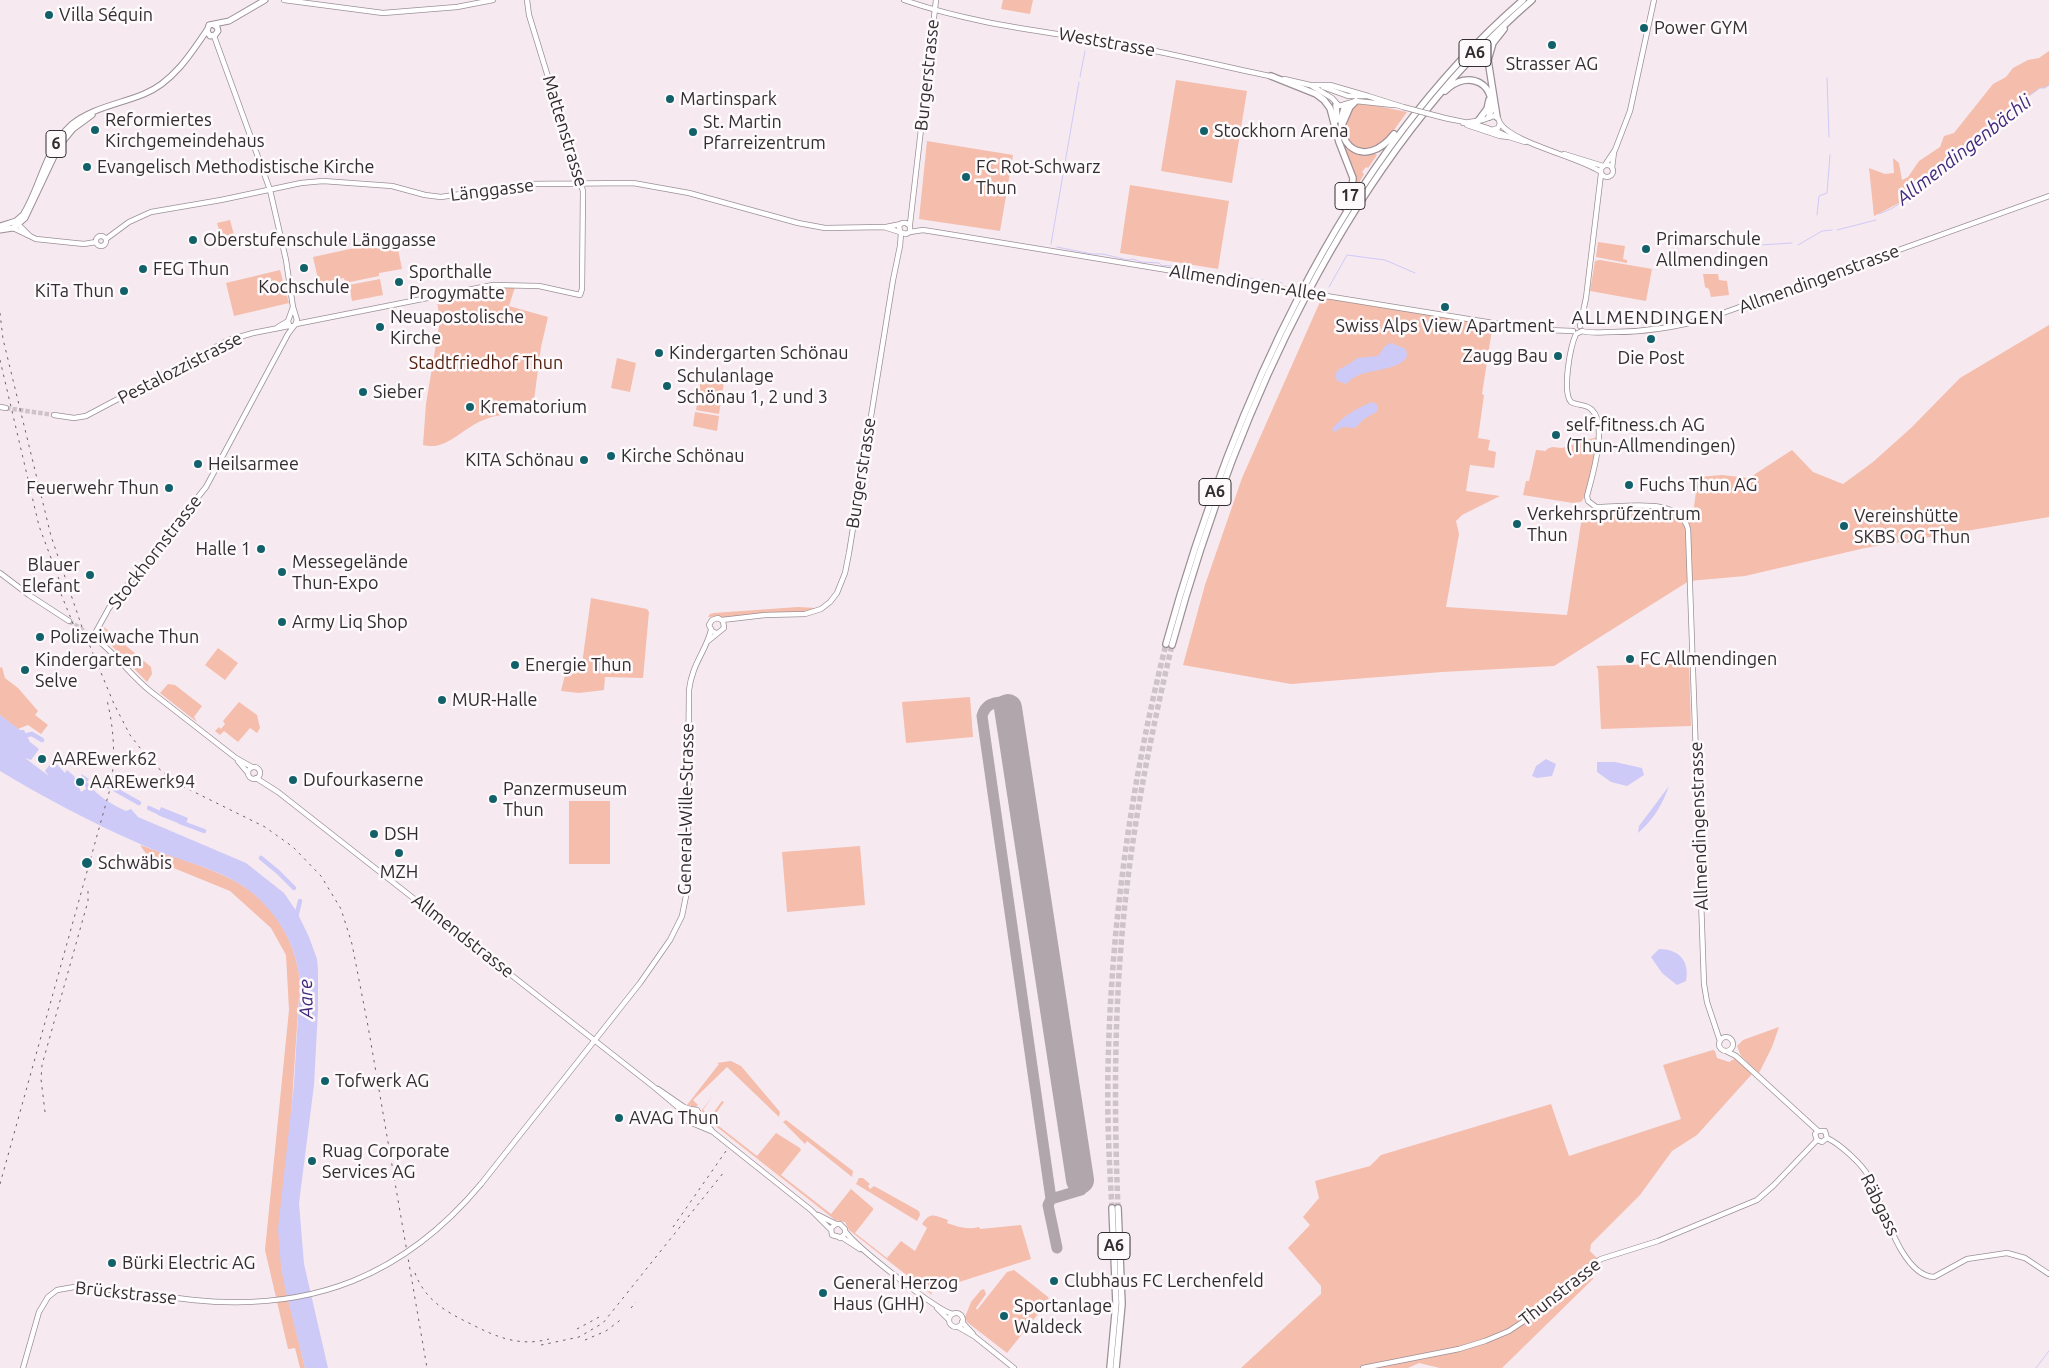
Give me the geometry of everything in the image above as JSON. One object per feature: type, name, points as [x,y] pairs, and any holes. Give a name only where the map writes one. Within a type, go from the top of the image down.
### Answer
[{"type":"highway","name":"A6","points":[[1523,0],[1460,60],[1376,165],[1334,233],[1287,322],[1239,429],[1201,529],[1169,645],[1221,491],[1253,412],[1282,347],[1358,204],[1422,109],[1474,54],[1531,0]]},
{"type":"highway","name":"A6","points":[[1497,117],[1488,71],[1490,51],[1500,34],[1531,0]]},
{"type":"highway","points":[[1271,76],[1308,90],[1322,98],[1330,108],[1345,141],[1353,148],[1363,152],[1374,151],[1389,140],[1422,109],[1434,104],[1450,86],[1458,82],[1475,80],[1486,88],[1492,99],[1488,118]]},
{"type":"highway","points":[[1478,121],[1488,104],[1486,88]]},
{"type":"highway","points":[[1339,128],[1348,110],[1356,101]]},
{"type":"highway","points":[[1335,102],[1339,128]]},
{"type":"highway","points":[[1339,128],[1346,104]]},
{"type":"highway","name":"17","points":[[1334,233],[1352,189],[1352,171],[1340,145],[1339,128]]},
{"type":"highway","name":"A6","points":[[1110,1368],[1116,1304],[1115,1208],[1122,1304],[1116,1368]]},
{"type":"main road","name":"6","points":[[198,43],[214,34],[229,21],[265,0]]},
{"type":"main road","name":"6","points":[[214,25],[229,21]]},
{"type":"main road","points":[[209,25],[214,25],[217,28],[214,34],[207,30],[209,25]]},
{"type":"main road","name":"6","points":[[12,225],[25,212],[50,154],[61,137],[77,120],[89,113],[94,113],[143,95],[158,87],[174,73],[207,30]]},
{"type":"main road","name":"6","points":[[19,225],[28,213],[61,143],[76,126],[94,113]]},
{"type":"main road","points":[[0,230],[12,225]]},
{"type":"main road","points":[[0,226],[19,225]]},
{"type":"street","points":[[284,0],[376,12],[457,7],[493,0]]},
{"type":"street","name":"Mattenstrasse","points":[[293,322],[308,321],[493,285],[539,286],[580,295],[582,289],[584,204],[581,183],[529,15],[527,0]]},
{"type":"street","name":"Weststrasse","points":[[904,0],[934,10],[994,24],[1166,52],[1310,85],[1320,85],[1346,95],[1368,96],[1393,105]]},
{"type":"street","name":"Burgerstrasse","points":[[900,246],[909,233],[910,210],[916,178],[936,0]]},
{"type":"street","points":[[1600,191],[1608,177],[1612,174],[1615,150],[1630,111],[1654,0]]},
{"type":"street","points":[[214,34],[270,190],[286,260],[293,307],[293,322]]},
{"type":"street","name":"Weststrasse","points":[[1310,85],[1335,102],[1346,104],[1356,101],[1403,107],[1463,123],[1488,127],[1509,137]]},
{"type":"street","points":[[1320,85],[1344,88],[1368,96]]},
{"type":"street","points":[[1335,102],[1339,93]]},
{"type":"street","points":[[1346,95],[1346,104]]},
{"type":"street","points":[[1494,130],[1500,124],[1497,117]]},
{"type":"street","name":"Weststrasse","points":[[1463,123],[1497,117]]},
{"type":"street","points":[[1488,118],[1488,127]]},
{"type":"street","name":"Weststrasse","points":[[1463,123],[1472,128],[1529,142]]},
{"type":"street","name":"Weststrasse","points":[[1500,124],[1507,131],[1529,142],[1561,154],[1608,177]]},
{"type":"street","points":[[1574,333],[1581,328],[1601,173],[1604,165],[1615,150]]},
{"type":"street","name":"Weststrasse","points":[[1561,154],[1612,168]]},
{"type":"street","name":"Länggasse","points":[[31,237],[84,244],[96,242],[99,246],[102,246],[106,243],[106,239],[129,222],[151,212],[221,200],[301,183],[328,181],[392,186],[425,195],[443,197],[527,184],[625,182],[684,192],[786,220],[819,227],[884,227],[902,223],[910,225]]},
{"type":"street","name":"Allmendingenstrasse","points":[[1581,328],[1604,332],[1654,331],[1709,318],[2049,196]]},
{"type":"street","name":"Burgerstrasse","points":[[722,620],[816,612],[830,602],[839,588],[849,553],[900,246],[900,232],[902,223],[910,210]]},
{"type":"street","points":[[12,225],[31,237]]},
{"type":"street","points":[[19,225],[31,237]]},
{"type":"street","name":"Allmendingen-Allee","points":[[910,225],[923,230],[1289,290],[1493,323],[1574,333]]},
{"type":"street","name":"Länggasse","points":[[884,227],[909,233]]},
{"type":"street","name":"Allmendingen-Allee","points":[[909,233],[923,230]]},
{"type":"street","name":"Pestalozzistrasse","points":[[54,415],[74,418],[86,416],[222,344],[244,335],[277,328],[293,322]]},
{"type":"street","name":"Stockhornstrasse","points":[[236,758],[143,686],[106,647],[92,637],[112,605],[206,487],[293,322]]},
{"type":"street","points":[[1574,333],[1574,327],[1581,328]]},
{"type":"street","points":[[277,328],[287,336]]},
{"type":"street","name":"Allmendingenstrasse","points":[[1574,333],[1567,397],[1573,403],[1591,408],[1596,415],[1598,426],[1597,459],[1587,496],[1588,501],[1596,507],[1661,507],[1682,517],[1686,522],[1688,531],[1704,984],[1720,1041]]},
{"type":"street","points":[[0,407],[6,408]]},
{"type":"street","points":[[0,573],[69,621]]},
{"type":"street","points":[[718,618],[722,620],[724,627],[722,631],[716,633],[711,630],[709,624],[712,620],[718,618]]},
{"type":"street","name":"Burgerstrasse","points":[[724,627],[737,620]]},
{"type":"street","name":"General-Wille-Strasse","points":[[481,1184],[640,983],[678,927],[684,912],[687,882],[688,697],[693,670],[711,630]]},
{"type":"street","name":"General-Wille-Strasse","points":[[707,642],[716,633]]},
{"type":"street","points":[[236,758],[252,767],[258,768],[260,773],[256,778],[251,777],[236,758]]},
{"type":"street","points":[[248,772],[252,767]]},
{"type":"street","name":"Allmendstrasse","points":[[260,773],[271,786]]},
{"type":"street","name":"Allmendstrasse","points":[[256,778],[271,786],[672,1100],[682,1109],[685,1116]]},
{"type":"street","points":[[1718,1030],[1732,1039],[1732,1047],[1736,1056]]},
{"type":"street","points":[[1726,1036],[1720,1041],[1720,1048],[1736,1056],[1818,1131],[1825,1131],[1827,1138],[1822,1142],[1817,1140],[1816,1134],[1818,1131]]},
{"type":"street","points":[[1726,1051],[1732,1047]]},
{"type":"street","name":"Allmendstrasse","points":[[682,1109],[690,1109]]},
{"type":"street","points":[[712,1132],[697,1110],[690,1109],[686,1112],[685,1116],[688,1122],[695,1123],[712,1132],[815,1213],[831,1230],[834,1237],[840,1238],[864,1251]]},
{"type":"street","points":[[695,1123],[700,1117]]},
{"type":"street","name":"Räbgass","points":[[1827,1138],[1841,1147],[1868,1174],[1885,1218],[1906,1257],[1918,1271],[1928,1276],[1937,1276],[1967,1259],[2007,1253],[2025,1258],[2049,1274]]},
{"type":"street","name":"Thunstrasse","points":[[1363,1368],[1459,1349],[1509,1331],[1545,1307],[1587,1268],[1601,1259],[1667,1238],[1757,1200],[1817,1140]]},
{"type":"street","name":"Brückstrasse","points":[[23,1368],[39,1312],[46,1298],[58,1290],[80,1286],[193,1300],[242,1303],[272,1301],[317,1293],[358,1279],[392,1262],[425,1240],[452,1216],[481,1184]]},
{"type":"street","points":[[815,1213],[836,1224],[843,1225],[845,1231],[864,1251],[934,1305],[949,1320],[952,1326],[958,1326],[974,1336],[1014,1368]]},
{"type":"street","points":[[831,1230],[836,1224]]},
{"type":"street","points":[[840,1238],[845,1231]]},
{"type":"street","points":[[934,1305],[953,1314],[960,1315],[962,1322],[974,1336]]},
{"type":"street","points":[[949,1320],[953,1314]]},
{"type":"street","points":[[958,1326],[962,1322]]},
{"type":"green space","points":[[1003,0],[1033,0],[1030,14],[1001,9]]},
{"type":"green space","points":[[2049,51],[2049,85],[2045,88],[2040,88],[2005,113],[1901,202],[1874,216],[1869,168],[1885,174],[1894,173],[1893,158],[1899,163],[1902,180],[1908,177],[1919,161],[1940,147],[1944,136],[1954,133],[1993,84],[2006,77],[2013,68],[2028,60],[2039,58]]},
{"type":"green space","name":"Stockhorn Arena","points":[[1176,80],[1247,91],[1232,183],[1161,171]]},
{"type":"green space","points":[[1363,103],[1407,112],[1387,137],[1379,144],[1367,149],[1358,148],[1351,142],[1347,133],[1346,123],[1348,113],[1354,106]]},
{"type":"green space","points":[[1341,140],[1355,152],[1364,154],[1374,153],[1377,155],[1368,168],[1366,167],[1362,172],[1364,174],[1355,190],[1354,170]]},
{"type":"green space","name":"FC Rot-Schwarz Thun","points":[[927,141],[1013,155],[1000,231],[919,219]]},
{"type":"green space","points":[[1130,185],[1229,201],[1218,269],[1120,253]]},
{"type":"green space","points":[[230,220],[236,242],[224,245],[217,223]]},
{"type":"green space","points":[[396,239],[402,269],[379,273],[379,276],[345,283],[344,278],[319,283],[313,257]]},
{"type":"green space","points":[[1598,242],[1625,246],[1623,259],[1627,260],[1627,263],[1596,257]]},
{"type":"green space","points":[[1600,260],[1652,269],[1646,301],[1590,291],[1595,261]]},
{"type":"green space","points":[[280,270],[289,303],[234,316],[226,283]]},
{"type":"green space","points":[[1703,274],[1718,274],[1719,280],[1727,281],[1729,295],[1711,297],[1709,289],[1705,287]]},
{"type":"green space","points":[[380,279],[383,295],[352,301],[349,285]]},
{"type":"green space","name":"Stadtfriedhof Thun","points":[[516,284],[509,306],[548,317],[541,347],[532,415],[512,414],[492,417],[479,422],[445,443],[431,446],[423,445],[426,404],[440,320],[436,296],[474,288]]},
{"type":"green space","points":[[1323,295],[1493,323],[1482,394],[1484,395],[1478,438],[1490,440],[1488,450],[1496,452],[1494,468],[1470,465],[1466,491],[1500,496],[1462,515],[1456,521],[1459,534],[1446,607],[1567,615],[1583,510],[1657,510],[1693,514],[1698,477],[1722,475],[1749,478],[1792,450],[1813,472],[1843,484],[1873,462],[1911,428],[1960,378],[2049,325],[2049,517],[1865,548],[1745,576],[1689,581],[1554,666],[1442,672],[1291,684],[1183,665],[1205,585],[1242,478]]},
{"type":"green space","points":[[617,358],[636,363],[630,392],[611,388]]},
{"type":"green space","points":[[702,372],[725,376],[719,414],[696,410]]},
{"type":"green space","points":[[695,412],[719,416],[717,431],[693,426]]},
{"type":"green space","points":[[1597,437],[1591,480],[1581,502],[1573,503],[1523,495],[1526,481],[1529,481],[1536,450],[1546,451],[1552,447],[1562,448]]},
{"type":"green space","points":[[591,598],[647,609],[649,612],[643,678],[605,677],[604,690],[579,693],[561,691],[568,663],[582,664]]},
{"type":"green space","points":[[798,607],[816,608],[809,611],[746,615],[726,619],[718,616],[708,617],[714,613]]},
{"type":"green space","points":[[104,627],[151,667],[152,674],[147,682],[108,642]]},
{"type":"green space","points":[[218,648],[238,663],[225,680],[205,665]]},
{"type":"green space","points":[[1689,663],[1691,726],[1601,729],[1598,669],[1596,666]]},
{"type":"green space","points":[[2,667],[5,678],[18,688],[38,711],[35,715],[48,725],[41,734],[28,725],[18,729],[0,715],[0,668]]},
{"type":"green space","points":[[168,684],[175,685],[202,706],[194,717],[197,722],[160,693]]},
{"type":"green space","points":[[970,697],[973,737],[906,743],[902,702]]},
{"type":"green space","points":[[239,702],[257,715],[260,728],[257,733],[250,728],[238,742],[224,731],[220,735],[215,731],[219,727],[221,729],[225,724],[223,721]]},
{"type":"green space","points":[[569,801],[610,801],[610,864],[569,864]]},
{"type":"green space","points":[[140,845],[207,868],[243,886],[265,904],[274,915],[289,939],[294,953],[300,981],[281,1267],[305,1368],[300,1368],[295,1348],[288,1349],[265,1250],[289,1010],[286,955],[271,928],[230,891],[149,858]]},
{"type":"green space","points":[[860,846],[865,905],[787,912],[782,852]]},
{"type":"green space","points":[[1779,1027],[1772,1047],[1759,1073],[1741,1056],[1737,1046],[1743,1040]]},
{"type":"green space","points":[[1713,1050],[1717,1058],[1729,1062],[1736,1058],[1752,1074],[1697,1135],[1672,1151],[1640,1195],[1591,1244],[1590,1251],[1597,1258],[1594,1262],[1593,1279],[1502,1368],[1440,1368],[1419,1363],[1408,1368],[1241,1368],[1321,1294],[1321,1286],[1288,1248],[1310,1225],[1303,1217],[1319,1198],[1315,1181],[1370,1166],[1381,1155],[1551,1104],[1569,1156],[1681,1119],[1663,1065]]},
{"type":"green space","points":[[731,1061],[741,1066],[780,1112],[779,1117],[727,1067],[693,1100],[698,1105],[696,1107],[687,1105],[719,1064],[717,1063]]},
{"type":"green space","points":[[714,1094],[703,1110],[711,1116],[722,1101],[724,1102],[711,1120],[757,1156],[776,1133],[800,1148],[801,1150],[781,1175],[831,1214],[851,1189],[873,1208],[855,1233],[887,1258],[901,1241],[915,1251],[927,1228],[922,1224],[928,1217],[933,1216],[948,1220],[947,1223],[967,1228],[979,1227],[980,1229],[1021,1225],[1031,1259],[931,1291],[932,1295],[849,1230],[845,1222],[835,1220],[703,1116],[702,1110]]},
{"type":"green space","points":[[786,1120],[853,1171],[852,1177],[807,1141],[805,1144],[783,1122]]},
{"type":"green space","points":[[859,1178],[863,1178],[870,1184],[868,1186],[870,1189],[874,1186],[919,1211],[920,1215],[917,1221],[856,1184]]},
{"type":"green space","name":"Sportanlage Waldeck","points":[[1014,1270],[1048,1297],[1049,1300],[1007,1353],[967,1322],[965,1317],[971,1302],[981,1290],[984,1289],[986,1294],[976,1308],[977,1310],[1007,1272]]},
{"type":"water","points":[[1391,343],[1406,349],[1407,356],[1399,364],[1359,375],[1346,384],[1337,381],[1335,375],[1338,370],[1357,358],[1378,356],[1385,346]]},
{"type":"water","points":[[1372,402],[1378,405],[1378,411],[1364,419],[1355,428],[1343,427],[1334,432],[1332,430],[1349,414]]},
{"type":"water","name":"Aare","points":[[0,715],[20,730],[24,730],[30,742],[39,749],[31,760],[25,758],[49,776],[45,771],[53,760],[65,773],[67,770],[74,776],[81,792],[86,789],[81,774],[89,779],[87,782],[95,791],[115,806],[126,811],[131,809],[138,817],[246,863],[284,893],[297,912],[317,959],[318,970],[314,1085],[299,1203],[304,1264],[328,1368],[305,1368],[281,1267],[278,1229],[294,1084],[300,981],[298,967],[289,940],[274,915],[243,886],[219,873],[151,849],[120,835],[34,791],[0,771]]},
{"type":"water","points":[[1546,759],[1556,764],[1552,776],[1537,778],[1532,776],[1536,766]]},
{"type":"water","points":[[1597,762],[1615,762],[1642,768],[1644,775],[1627,786],[1611,782],[1597,772]]},
{"type":"water","points":[[1669,786],[1657,811],[1638,833],[1639,826]]},
{"type":"water","points":[[161,807],[188,818],[185,826],[158,815]]},
{"type":"water","points":[[1659,949],[1672,951],[1681,958],[1686,968],[1686,981],[1677,985],[1662,973],[1651,957]]},
{"type":"waterway","points":[[1080,77],[1085,51]]},
{"type":"waterway","points":[[1827,78],[1829,137]]},
{"type":"waterway","points":[[1051,244],[1079,82]]},
{"type":"waterway","name":"Allmendingenbächli","points":[[1879,214],[1902,202],[2005,113],[2040,88],[2045,88],[2049,85]]},
{"type":"waterway","points":[[1817,215],[1819,196],[1827,193],[1830,155]]},
{"type":"waterway","name":"Allmendingenbächli","points":[[1837,230],[1876,220]]},
{"type":"waterway","points":[[1798,245],[1822,231],[1832,230]]},
{"type":"waterway","points":[[1744,246],[1792,243]]},
{"type":"waterway","points":[[1057,247],[1128,260],[1159,263],[1162,266],[1224,274]]},
{"type":"waterway","points":[[1329,287],[1347,255],[1385,260],[1415,273]]},
{"type":"waterway","points":[[1243,277],[1282,283]]},
{"type":"waterway","points":[[27,735],[32,734],[42,740]]},
{"type":"waterway","points":[[107,785],[139,803]]},
{"type":"waterway","points":[[149,808],[164,815]]},
{"type":"waterway","points":[[180,822],[204,831]]},
{"type":"waterway","points":[[261,858],[294,888]]},
{"type":"waterway","points":[[296,917],[300,901]]},
{"type":"waterway","points":[[2036,1368],[2049,1351]]},
{"type":"taxiway","points":[[1008,708],[1007,701],[995,703],[986,708],[982,716],[1051,1199],[1048,1205],[1057,1248]]},
{"type":"taxiway","points":[[1051,1199],[1081,1190],[1080,1180]]},
{"type":"runway","points":[[1008,708],[1080,1180]]},
{"type":"tunnel","points":[[6,408],[54,415]]},
{"type":"tunnel","points":[[69,621],[92,636]]},
{"type":"tunnel","points":[[1112,1208],[1108,1138],[1108,1068],[1113,961],[1118,907],[1133,801],[1166,644]]},
{"type":"tunnel","points":[[1118,1208],[1116,1060],[1118,987],[1124,913],[1132,846],[1157,712],[1172,645]]},
{"type":"railway","points":[[0,313],[3,339],[51,536],[82,627],[114,704],[130,735],[151,762],[176,783],[265,827],[293,847],[321,876],[341,909],[352,944],[368,1026],[427,1368]]},
{"type":"railway","points":[[0,360],[39,526],[66,598]]},
{"type":"railway","points":[[61,594],[76,631]]},
{"type":"railway","points":[[0,1184],[110,789],[113,767],[113,744],[107,700]]},
{"type":"railway","points":[[45,1112],[41,1079],[42,1065],[88,901],[88,886]]},
{"type":"railway","points":[[673,1227],[726,1151]]},
{"type":"railway","points":[[541,1345],[579,1337],[603,1323],[724,1172]]},
{"type":"railway","points":[[415,1273],[424,1291],[437,1304],[480,1329],[499,1337],[518,1341],[528,1342],[549,1339]]},
{"type":"railway","points":[[631,1308],[636,1302]]},
{"type":"railway","points":[[577,1329],[601,1316]]},
{"type":"railway","points":[[585,1340],[606,1331],[623,1318]]},
{"type":"place","name":"Villa Séquin","points":[[49,15]]},
{"type":"place","name":"Power GYM","points":[[1644,28]]},
{"type":"place","name":"Strasser AG","points":[[1552,45]]},
{"type":"place","name":"Martinspark","points":[[670,99]]},
{"type":"place","name":"Reformiertes Kirchgemeindehaus","points":[[95,130]]},
{"type":"place","name":"Stockhorn Arena","points":[[1204,131]]},
{"type":"place","name":"St. Martin Pfarreizentrum","points":[[693,132]]},
{"type":"place","name":"Evangelisch Methodistische Kirche","points":[[87,167]]},
{"type":"place","name":"FC Rot-Schwarz Thun","points":[[966,177]]},
{"type":"place","name":"Oberstufenschule Länggasse","points":[[193,240]]},
{"type":"place","name":"Primarschule Allmendingen","points":[[1646,249]]},
{"type":"place","name":"Kochschule","points":[[304,268]]},
{"type":"place","name":"FEG Thun","points":[[143,269]]},
{"type":"place","name":"Sporthalle Progymatte","points":[[399,282]]},
{"type":"place","name":"KiTa Thun","points":[[124,291]]},
{"type":"place","name":"Swiss Alps View Apartment","points":[[1445,307]]},
{"type":"place","name":"Neuapostolische Kirche","points":[[380,327]]},
{"type":"place","name":"Die Post","points":[[1651,339]]},
{"type":"place","name":"Kindergarten Schönau","points":[[659,353]]},
{"type":"place","name":"Zaugg Bau","points":[[1558,356]]},
{"type":"place","name":"Schulanlage Schönau 1, 2 und 3","points":[[667,386]]},
{"type":"place","name":"Sieber","points":[[363,392]]},
{"type":"place","name":"Krematorium","points":[[470,407]]},
{"type":"place","name":"self-fitness.ch AG (Thun-Allmendingen)","points":[[1556,435]]},
{"type":"place","name":"Kirche Schönau","points":[[611,456]]},
{"type":"place","name":"KITA Schönau","points":[[584,460]]},
{"type":"place","name":"Heilsarmee","points":[[198,464]]},
{"type":"place","name":"Fuchs Thun AG","points":[[1629,485]]},
{"type":"place","name":"Feuerwehr Thun","points":[[169,488]]},
{"type":"place","name":"Verkehrsprüfzentrum Thun","points":[[1517,524]]},
{"type":"place","name":"Vereinshütte SKBS OG Thun","points":[[1844,526]]},
{"type":"place","name":"Halle 1","points":[[261,549]]},
{"type":"place","name":"Messegelände Thun-Expo","points":[[282,572]]},
{"type":"place","name":"Blauer Elefant","points":[[90,575]]},
{"type":"place","name":"Army Liq Shop","points":[[282,622]]},
{"type":"place","name":"Polizeiwache Thun","points":[[40,637]]},
{"type":"place","name":"FC Allmendingen","points":[[1630,659]]},
{"type":"place","name":"Energie Thun","points":[[515,665]]},
{"type":"place","name":"Kindergarten Selve","points":[[25,670]]},
{"type":"place","name":"MUR-Halle","points":[[442,700]]},
{"type":"place","name":"AAREwerk62","points":[[42,759]]},
{"type":"place","name":"Dufourkaserne","points":[[293,780]]},
{"type":"place","name":"AAREwerk94","points":[[80,782]]},
{"type":"place","name":"Panzermuseum Thun","points":[[493,799]]},
{"type":"place","name":"DSH","points":[[374,834]]},
{"type":"place","name":"MZH","points":[[399,853]]},
{"type":"place","name":"Schwäbis","points":[[87,863]]},
{"type":"place","name":"Tofwerk AG","points":[[325,1081]]},
{"type":"place","name":"AVAG Thun","points":[[619,1118]]},
{"type":"place","name":"Ruag Corporate Services AG","points":[[312,1161]]},
{"type":"place","name":"Bürki Electric AG","points":[[112,1263]]},
{"type":"place","name":"Clubhaus FC Lerchenfeld","points":[[1054,1281]]},
{"type":"place","name":"General Herzog Haus (GHH)","points":[[823,1293]]},
{"type":"place","name":"Sportanlage Waldeck","points":[[1004,1316]]},
{"type":"district","name":"ALLMENDINGEN","points":[[1648,318]]}]
